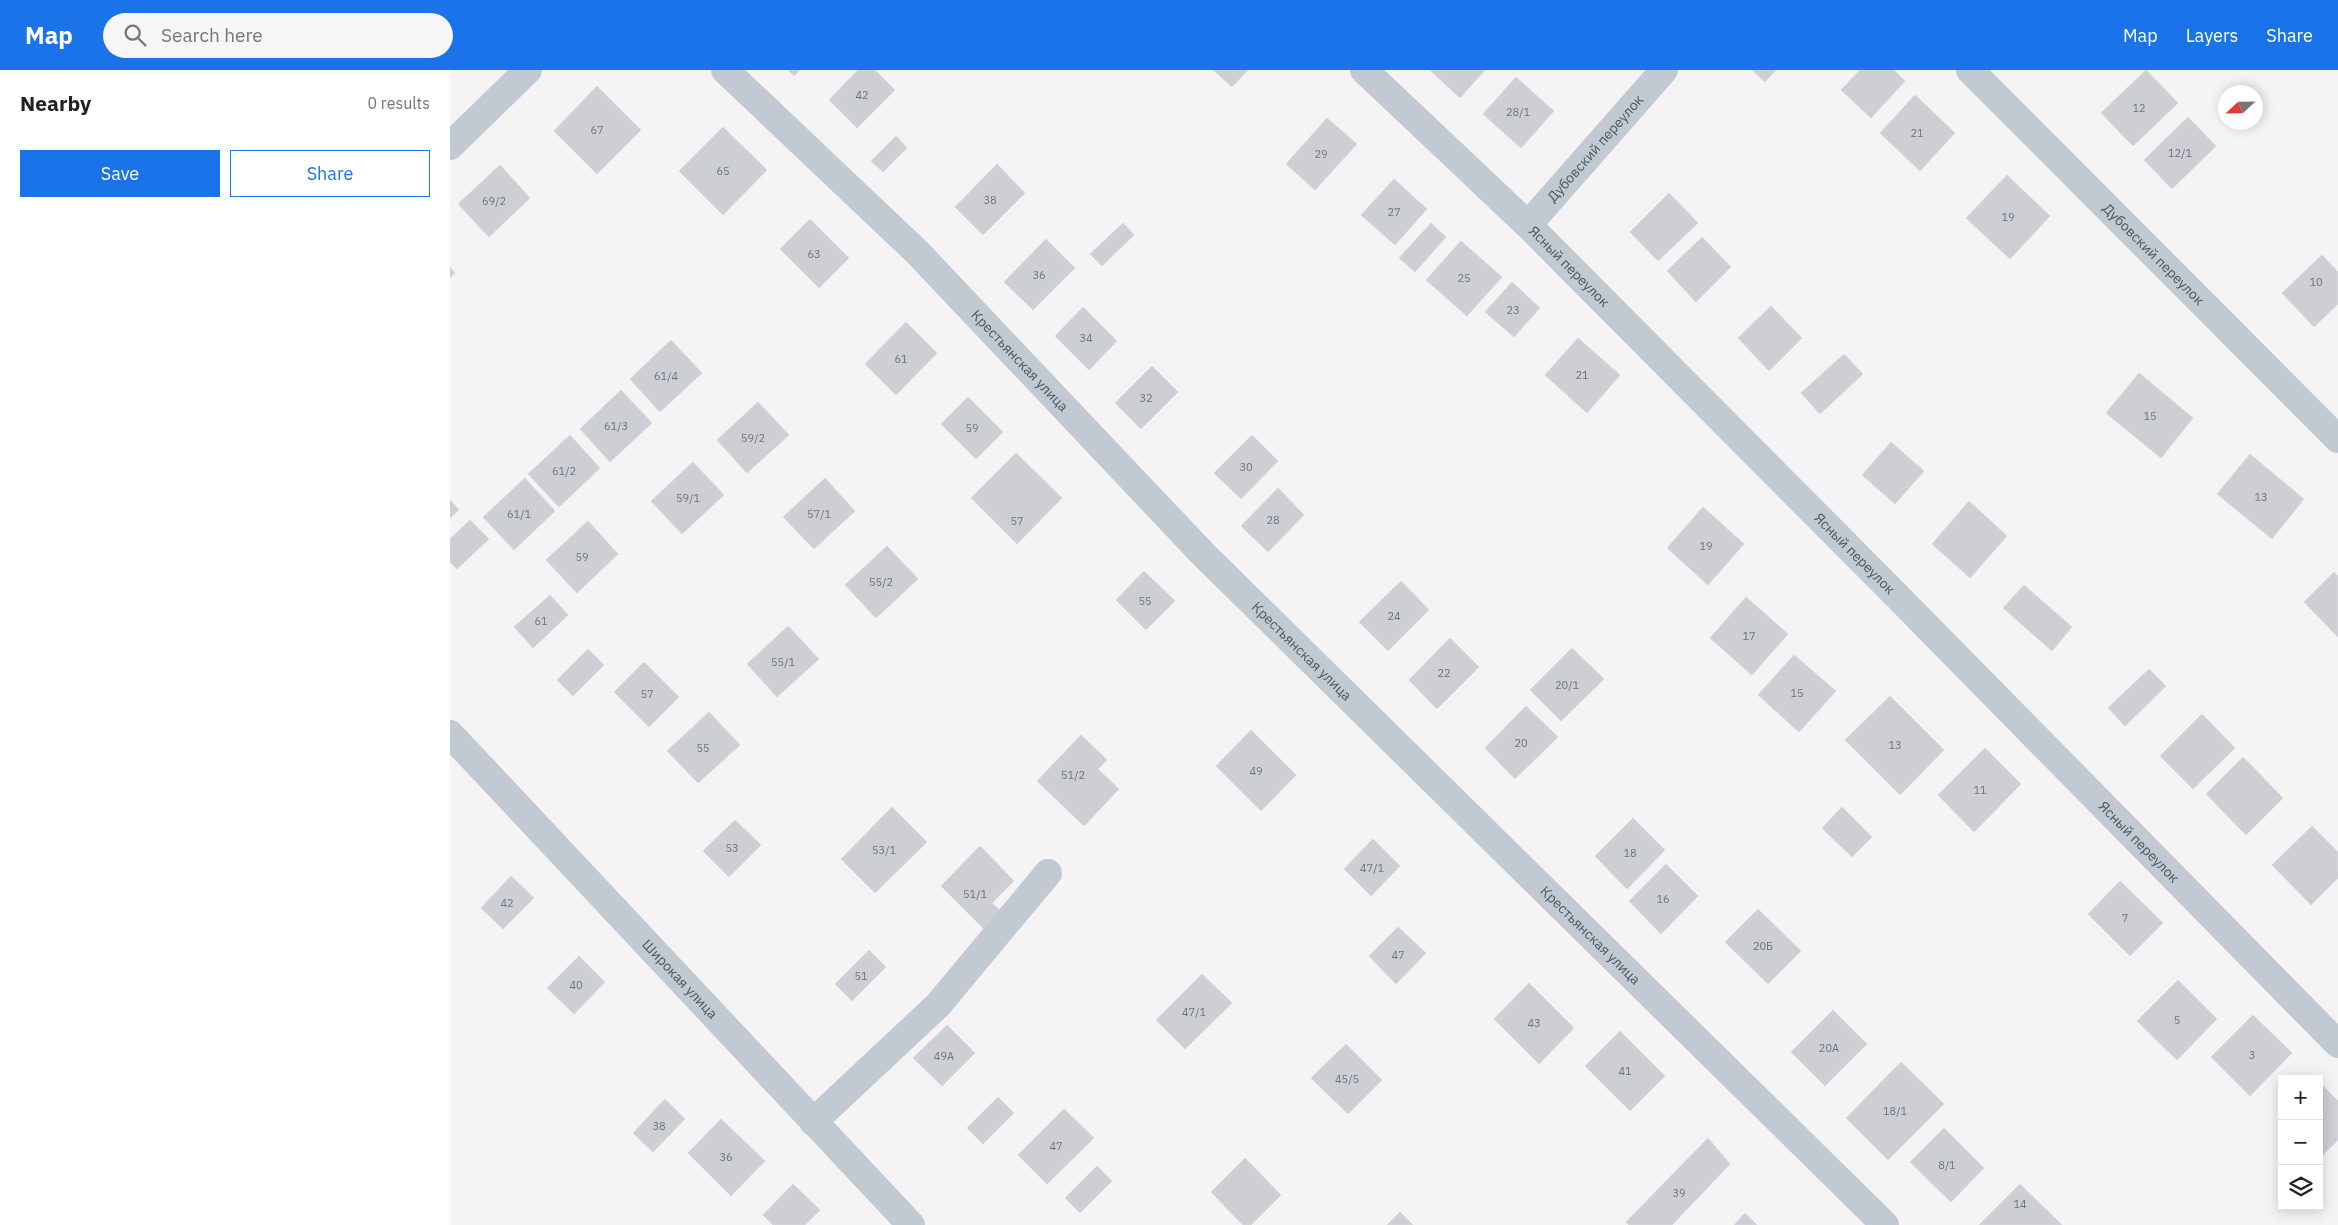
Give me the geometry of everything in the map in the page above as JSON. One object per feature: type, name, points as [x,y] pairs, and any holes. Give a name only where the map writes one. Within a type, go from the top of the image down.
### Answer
[{"type":"street","points":[[450,146],[528,70]]},
{"type":"street","name":"Крестьянская улица","points":[[725,70],[918,254],[1203,554],[1885,1225]]},
{"type":"street","name":"Ясный переулок","points":[[1364,70],[1528,225],[1910,608],[2338,1044]]},
{"type":"street","name":"Дубовский переулок","points":[[1528,225],[1664,70]]},
{"type":"street","name":"Дубовский переулок","points":[[1970,70],[2338,439]]},
{"type":"street","name":"Широкая улица","points":[[450,734],[911,1225]]},
{"type":"street","points":[[814,1122],[938,1005],[1048,873]]},
{"type":"building","points":[[788,70],[800,70],[794,76]]},
{"type":"building","points":[[858,70],[875,70],[895,90],[857,128],[829,100]]},
{"type":"building","points":[[1213,70],[1248,70],[1232,87]]},
{"type":"building","points":[[1430,70],[1485,70],[1460,98]]},
{"type":"building","points":[[1752,70],[1776,70],[1765,82]]},
{"type":"building","points":[[1860,70],[1894,70],[1905,81],[1871,118],[1841,90]]},
{"type":"building","points":[[2146,70],[2178,103],[2133,146],[2101,113]]},
{"type":"building","points":[[1516,77],[1554,111],[1521,148],[1483,114]]},
{"type":"building","points":[[597,86],[641,130],[597,174],[554,131]]},
{"type":"building","points":[[1915,95],[1955,133],[1920,171],[1880,133]]},
{"type":"building","points":[[2188,117],[2216,146],[2172,189],[2144,160]]},
{"type":"building","points":[[1327,118],[1357,144],[1315,190],[1286,164]]},
{"type":"building","points":[[723,127],[767,170],[723,215],[679,171]]},
{"type":"building","points":[[896,136],[907,148],[883,172],[871,161]]},
{"type":"building","points":[[997,164],[1025,193],[983,235],[955,207]]},
{"type":"building","points":[[500,165],[530,198],[489,237],[458,204]]},
{"type":"building","points":[[2007,175],[2050,216],[2010,259],[1966,218]]},
{"type":"building","points":[[1394,179],[1427,209],[1395,245],[1361,215]]},
{"type":"building","points":[[1669,193],[1698,223],[1658,261],[1630,232]]},
{"type":"building","points":[[810,219],[849,258],[819,288],[780,249]]},
{"type":"building","points":[[1123,223],[1134,235],[1102,266],[1090,254]]},
{"type":"building","points":[[1431,223],[1446,237],[1415,272],[1399,258]]},
{"type":"building","points":[[1702,237],[1731,267],[1696,302],[1667,271]]},
{"type":"building","points":[[1046,239],[1075,268],[1033,310],[1004,282]]},
{"type":"building","points":[[1461,241],[1502,277],[1467,316],[1426,280]]},
{"type":"building","points":[[2322,255],[2338,272],[2338,304],[2314,327],[2282,293]]},
{"type":"building","points":[[450,267],[455,273],[450,278]]},
{"type":"building","points":[[1512,282],[1540,308],[1514,337],[1485,312]]},
{"type":"building","points":[[1771,306],[1802,338],[1769,371],[1738,338]]},
{"type":"building","points":[[1083,307],[1117,341],[1089,370],[1055,336]]},
{"type":"building","points":[[906,322],[937,353],[896,395],[865,364]]},
{"type":"building","points":[[1578,338],[1620,375],[1587,413],[1545,375]]},
{"type":"building","points":[[671,340],[702,373],[660,412],[630,379]]},
{"type":"building","points":[[1844,354],[1863,374],[1820,414],[1801,393]]},
{"type":"building","points":[[1152,366],[1178,392],[1141,429],[1115,403]]},
{"type":"building","points":[[2139,373],[2193,418],[2161,458],[2106,413]]},
{"type":"building","points":[[621,390],[652,423],[610,462],[580,429]]},
{"type":"building","points":[[968,397],[1003,432],[976,459],[941,424]]},
{"type":"building","points":[[758,402],[789,435],[747,473],[717,440]]},
{"type":"building","points":[[570,435],[600,468],[559,507],[528,474]]},
{"type":"building","points":[[1252,435],[1278,461],[1241,499],[1214,473]]},
{"type":"building","points":[[1891,442],[1924,471],[1895,504],[1862,475]]},
{"type":"building","points":[[1016,453],[1062,498],[1017,544],[971,498]]},
{"type":"building","points":[[2250,454],[2304,499],[2272,539],[2217,494]]},
{"type":"building","points":[[693,462],[724,495],[682,534],[651,501]]},
{"type":"building","points":[[525,478],[555,511],[514,550],[483,517]]},
{"type":"building","points":[[825,478],[855,511],[814,549],[783,517]]},
{"type":"building","points":[[1278,488],[1304,515],[1268,552],[1241,526]]},
{"type":"building","points":[[450,500],[459,510],[450,518]]},
{"type":"building","points":[[1969,501],[2007,536],[1970,578],[1932,544]]},
{"type":"building","points":[[1703,507],[1744,544],[1708,585],[1667,548]]},
{"type":"building","points":[[470,520],[489,539],[457,569],[450,562],[450,539]]},
{"type":"building","points":[[588,521],[618,554],[577,593],[546,560]]},
{"type":"building","points":[[887,546],[918,579],[876,618],[845,585]]},
{"type":"building","points":[[1144,571],[1175,601],[1146,630],[1116,600]]},
{"type":"building","points":[[2334,572],[2338,576],[2338,637],[2304,602]]},
{"type":"building","points":[[1401,581],[1429,610],[1388,651],[1359,622]]},
{"type":"building","points":[[2024,585],[2072,627],[2052,651],[2003,608]]},
{"type":"building","points":[[550,595],[568,615],[533,648],[514,627]]},
{"type":"building","points":[[1746,597],[1788,634],[1752,675],[1710,638]]},
{"type":"building","points":[[788,626],[819,659],[777,697],[747,664]]},
{"type":"building","points":[[1450,638],[1479,667],[1437,709],[1409,680]]},
{"type":"building","points":[[1572,648],[1604,679],[1561,721],[1530,690]]},
{"type":"building","points":[[588,649],[604,665],[573,696],[557,680]]},
{"type":"building","points":[[1794,655],[1836,691],[1799,732],[1758,695]]},
{"type":"building","points":[[644,662],[679,697],[649,727],[614,692]]},
{"type":"building","points":[[2149,669],[2166,686],[2125,726],[2108,708]]},
{"type":"building","points":[[1890,696],[1944,750],[1900,795],[1845,740]]},
{"type":"building","points":[[1526,706],[1558,737],[1515,779],[1485,748]]},
{"type":"building","points":[[709,712],[740,745],[698,783],[667,751]]},
{"type":"building","points":[[2202,714],[2235,748],[2193,789],[2160,756]]},
{"type":"building","points":[[1251,730],[1296,775],[1261,811],[1216,766]]},
{"type":"building","points":[[1081,735],[1107,760],[1098,769],[1119,789],[1084,826],[1037,781]]},
{"type":"building","points":[[1985,748],[2021,784],[1974,832],[1938,795]]},
{"type":"building","points":[[2243,757],[2283,798],[2246,835],[2206,794]]},
{"type":"building","points":[[892,807],[927,842],[875,893],[841,859]]},
{"type":"building","points":[[1842,807],[1872,837],[1852,857],[1822,828]]},
{"type":"building","points":[[1633,818],[1665,850],[1627,889],[1595,856]]},
{"type":"building","points":[[735,820],[761,845],[729,877],[703,851]]},
{"type":"building","points":[[2312,826],[2338,852],[2338,878],[2311,905],[2272,865]]},
{"type":"building","points":[[1373,839],[1400,866],[1371,896],[1344,869]]},
{"type":"building","points":[[980,846],[1014,881],[992,903],[1004,914],[986,931],[941,886]]},
{"type":"building","points":[[1666,864],[1698,896],[1661,934],[1629,901]]},
{"type":"building","points":[[511,876],[534,898],[503,929],[481,908]]},
{"type":"building","points":[[2120,881],[2163,923],[2130,956],[2088,914]]},
{"type":"building","points":[[1758,909],[1801,951],[1768,984],[1725,942]]},
{"type":"building","points":[[1398,927],[1426,953],[1396,984],[1369,956]]},
{"type":"building","points":[[869,950],[886,967],[852,1001],[835,984]]},
{"type":"building","points":[[579,956],[605,982],[574,1014],[547,988]]},
{"type":"building","points":[[1202,974],[1232,1003],[1185,1049],[1156,1020]]},
{"type":"building","points":[[2178,980],[2217,1019],[2177,1060],[2137,1021]]},
{"type":"building","points":[[1529,983],[1574,1028],[1539,1064],[1494,1019]]},
{"type":"building","points":[[1833,1010],[1867,1044],[1825,1086],[1791,1052]]},
{"type":"building","points":[[2253,1015],[2292,1053],[2250,1096],[2211,1057]]},
{"type":"building","points":[[947,1025],[975,1053],[942,1086],[913,1058]]},
{"type":"building","points":[[1620,1031],[1665,1076],[1630,1111],[1585,1066]]},
{"type":"building","points":[[1346,1044],[1382,1080],[1348,1114],[1311,1078]]},
{"type":"building","points":[[1901,1062],[1944,1104],[1888,1160],[1846,1118]]},
{"type":"building","points":[[2323,1086],[2338,1101],[2338,1140],[2323,1155]]},
{"type":"building","points":[[998,1097],[1014,1113],[983,1144],[967,1128]]},
{"type":"building","points":[[665,1099],[685,1119],[653,1152],[633,1133]]},
{"type":"building","points":[[1064,1109],[1094,1138],[1047,1184],[1018,1155]]},
{"type":"building","points":[[721,1119],[765,1161],[731,1196],[688,1153]]},
{"type":"building","points":[[1944,1128],[1984,1168],[1951,1202],[1910,1162]]},
{"type":"building","points":[[1708,1138],[1730,1164],[1672,1225],[1629,1225],[1626,1222]]},
{"type":"building","points":[[1245,1158],[1281,1195],[1251,1225],[1243,1225],[1211,1192]]},
{"type":"building","points":[[1097,1166],[1112,1181],[1080,1213],[1065,1198]]},
{"type":"building","points":[[793,1184],[820,1210],[805,1225],[773,1225],[763,1215]]},
{"type":"building","points":[[2020,1184],[2062,1225],[1979,1225]]},
{"type":"building","points":[[1400,1212],[1413,1225],[1387,1225]]},
{"type":"building","points":[[1745,1213],[1757,1225],[1734,1225]]}]
